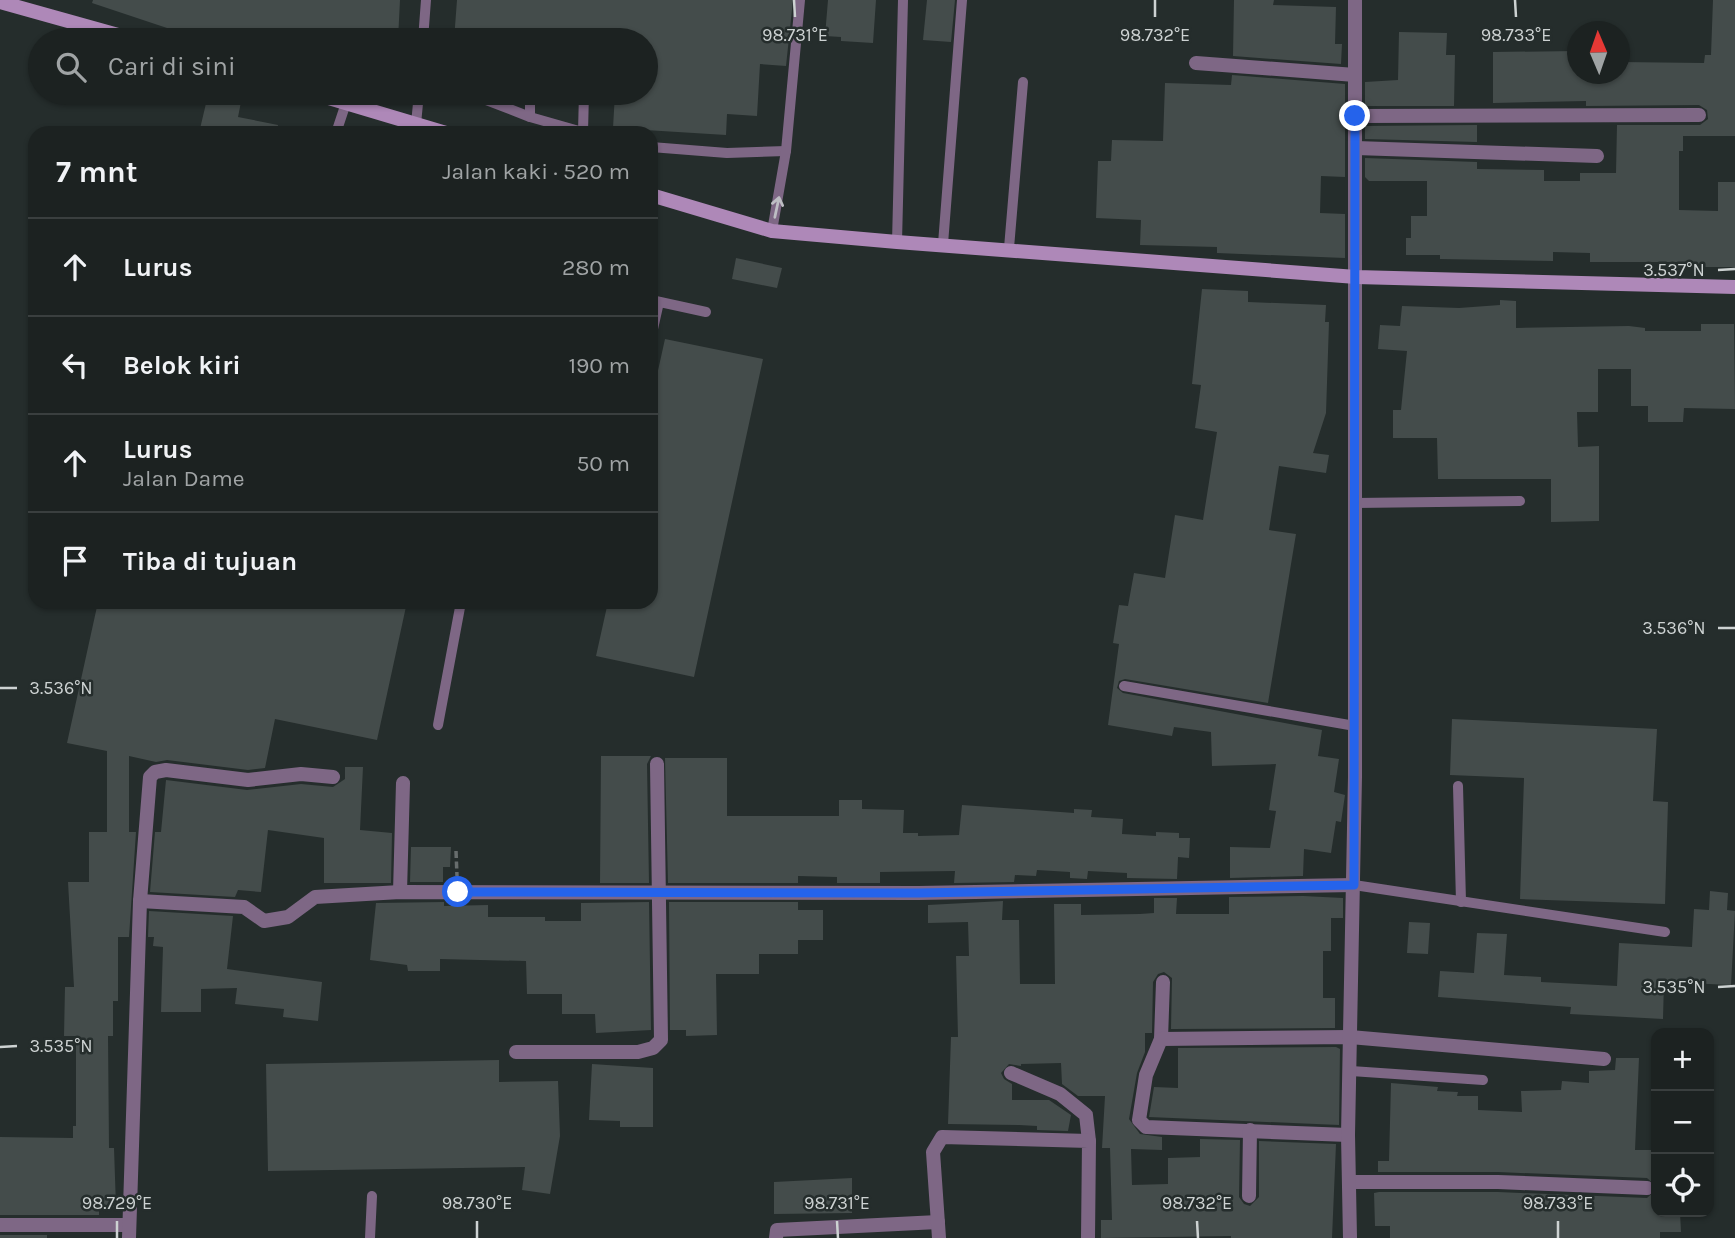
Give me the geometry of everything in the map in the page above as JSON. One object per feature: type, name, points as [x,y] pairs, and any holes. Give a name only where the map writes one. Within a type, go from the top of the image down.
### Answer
[{"type":"street","points":[[1350,1238],[1348,1135],[1355,726],[1355,0]]},
{"type":"street","points":[[0,2],[26,4],[99,28]]},
{"type":"street","points":[[1196,63],[1355,75]]},
{"type":"street","points":[[352,105],[423,126]]},
{"type":"street","points":[[1355,116],[1699,114]]},
{"type":"street","points":[[1356,148],[1597,156]]},
{"type":"street","points":[[658,197],[772,231],[897,242],[1009,248],[1356,277],[1735,287]]},
{"type":"street","points":[[516,1052],[638,1052],[658,1045],[662,1032],[657,764]]},
{"type":"street","points":[[0,1225],[129,1232],[140,901],[152,774],[166,770],[248,780],[301,774],[333,778]]},
{"type":"street","points":[[400,892],[404,783]]},
{"type":"street","points":[[140,901],[244,908],[264,921],[288,917],[315,897],[400,892],[918,893],[1354,885]]},
{"type":"street","points":[[1163,982],[1161,1039],[1144,1083],[1139,1120],[1142,1125],[1348,1135]]},
{"type":"street","points":[[1161,1039],[1350,1037],[1604,1059]]},
{"type":"street","points":[[1011,1073],[1060,1094],[1086,1115],[1089,1141],[1088,1238]]},
{"type":"street","points":[[1249,1196],[1250,1130]]},
{"type":"street","points":[[939,1238],[933,1152],[942,1137],[1089,1141]]},
{"type":"street","points":[[1349,1182],[1498,1182],[1647,1188]]},
{"type":"street","points":[[776,1238],[777,1230],[938,1222]]},
{"type":"lane","points":[[424,28],[426,0]]},
{"type":"lane","points":[[772,231],[786,151],[800,0]]},
{"type":"lane","points":[[897,242],[903,0]]},
{"type":"lane","points":[[943,244],[962,0]]},
{"type":"lane","points":[[1009,248],[1023,82]]},
{"type":"lane","points":[[338,126],[344,105]]},
{"type":"lane","points":[[416,124],[418,105]]},
{"type":"lane","points":[[499,105],[560,126]]},
{"type":"lane","points":[[530,105],[530,117]]},
{"type":"lane","points":[[584,105],[584,126]]},
{"type":"lane","points":[[658,148],[727,153],[786,151]]},
{"type":"lane","points":[[658,302],[705,312]]},
{"type":"lane","points":[[1355,503],[1520,501]]},
{"type":"lane","points":[[438,725],[460,609]]},
{"type":"lane","points":[[1124,686],[1355,726]]},
{"type":"lane","points":[[1458,786],[1461,902]]},
{"type":"lane","points":[[1354,885],[1665,932]]},
{"type":"lane","points":[[1351,1071],[1483,1080]]},
{"type":"lane","points":[[370,1238],[372,1196]]},
{"type":"path","points":[[456,851],[458,892]]},
{"type":"building","points":[[93,0],[400,0],[399,28],[167,28],[92,3]]},
{"type":"building","points":[[457,0],[793,0],[786,66],[760,64],[757,116],[727,114],[726,135],[658,131],[658,126],[613,126],[614,105],[658,105],[658,28],[455,28]]},
{"type":"building","points":[[828,0],[876,0],[873,43],[841,41],[841,37],[825,36]]},
{"type":"building","points":[[927,0],[955,0],[951,42],[923,40]]},
{"type":"building","points":[[1234,0],[1274,0],[1273,5],[1336,7],[1335,44],[1342,44],[1341,64],[1233,56]]},
{"type":"building","points":[[1713,0],[1735,0],[1735,136],[1683,136],[1683,151],[1679,151],[1679,210],[1718,211],[1718,182],[1735,182],[1735,267],[1688,267],[1689,262],[1590,262],[1590,253],[1553,252],[1553,261],[1440,259],[1440,255],[1406,255],[1406,238],[1411,238],[1411,216],[1427,216],[1427,181],[1369,181],[1365,177],[1365,158],[1477,162],[1477,169],[1544,170],[1544,181],[1580,181],[1580,173],[1616,173],[1617,125],[1700,125],[1708,119],[1707,110],[1699,105],[1586,106],[1586,101],[1493,103],[1493,52],[1567,51],[1567,84],[1630,84],[1630,62],[1704,63],[1705,55],[1711,55]]},
{"type":"building","points":[[1399,32],[1447,33],[1446,55],[1455,55],[1454,106],[1365,106],[1365,82],[1398,80]]},
{"type":"building","points":[[1232,75],[1345,84],[1345,177],[1321,176],[1320,213],[1345,214],[1345,258],[1217,253],[1217,247],[1140,245],[1141,220],[1096,218],[1098,161],[1111,161],[1112,140],[1163,141],[1165,83],[1231,85]]},
{"type":"building","points":[[206,105],[240,105],[238,117],[278,125],[278,126],[201,126]]},
{"type":"building","points":[[1477,125],[1477,142],[1365,139],[1365,126]]},
{"type":"building","points":[[736,258],[782,268],[777,288],[732,279]]},
{"type":"building","points":[[1202,289],[1248,291],[1248,302],[1326,305],[1325,322],[1329,322],[1326,413],[1313,453],[1329,455],[1326,473],[1279,466],[1269,530],[1296,534],[1268,703],[1125,679],[1119,681],[1117,688],[1123,693],[1322,730],[1318,756],[1339,759],[1334,792],[1345,795],[1341,822],[1336,821],[1331,853],[1304,849],[1303,876],[1230,878],[1230,847],[1270,848],[1276,811],[1269,810],[1276,764],[1212,766],[1211,732],[1174,727],[1172,736],[1108,725],[1119,644],[1113,643],[1119,605],[1128,606],[1134,573],[1165,578],[1175,515],[1203,520],[1217,432],[1195,428],[1201,385],[1192,384]]},
{"type":"building","points":[[1500,300],[1516,301],[1516,328],[1629,326],[1645,328],[1645,331],[1701,331],[1701,324],[1734,324],[1735,409],[1684,408],[1683,422],[1648,422],[1648,406],[1631,406],[1631,369],[1598,369],[1598,412],[1577,412],[1578,447],[1599,446],[1599,521],[1551,522],[1551,479],[1438,479],[1437,438],[1393,438],[1393,410],[1401,410],[1407,351],[1378,349],[1380,325],[1400,326],[1402,306],[1459,308],[1500,305]]},
{"type":"building","points":[[665,339],[763,359],[694,677],[596,656],[606,609],[658,609],[658,370]]},
{"type":"building","points":[[96,609],[405,609],[377,740],[275,719],[265,768],[248,770],[167,760],[156,762],[129,756],[129,832],[136,832],[129,937],[118,937],[118,1001],[113,1001],[113,1036],[108,1036],[109,1148],[114,1148],[116,1207],[99,1208],[99,1215],[0,1215],[0,1137],[73,1138],[73,1126],[76,1126],[76,1036],[64,1036],[65,987],[74,987],[68,882],[89,882],[89,832],[107,832],[107,751],[67,743]]},
{"type":"building","points":[[1452,719],[1657,729],[1653,801],[1668,802],[1665,904],[1520,899],[1524,778],[1450,775]]},
{"type":"building","points":[[601,756],[651,756],[647,764],[649,883],[600,883]]},
{"type":"building","points":[[665,758],[727,758],[727,816],[839,816],[839,800],[862,800],[862,809],[904,810],[903,833],[918,833],[918,836],[959,835],[962,805],[1074,813],[1074,809],[1092,810],[1091,817],[1123,819],[1122,834],[1156,836],[1156,832],[1179,833],[1179,838],[1190,838],[1189,858],[1178,857],[1177,879],[1127,878],[1127,873],[1088,871],[1087,879],[1070,878],[1070,872],[1037,870],[1036,876],[1015,875],[1014,882],[954,883],[955,871],[880,872],[880,883],[837,883],[837,877],[798,876],[798,883],[668,883]]},
{"type":"building","points":[[345,767],[363,767],[360,830],[392,833],[391,883],[324,883],[324,838],[268,830],[261,892],[238,890],[235,897],[150,892],[155,832],[161,832],[166,780],[247,790],[301,784],[333,787],[345,779]]},
{"type":"building","points":[[411,847],[451,847],[450,867],[443,867],[443,882],[410,882]]},
{"type":"building","points":[[1710,891],[1728,893],[1727,910],[1735,911],[1731,985],[1664,982],[1663,1019],[1570,1014],[1571,1007],[1438,997],[1440,971],[1474,973],[1477,933],[1507,934],[1504,975],[1541,977],[1541,982],[1617,986],[1619,943],[1692,947],[1694,909],[1709,910]]},
{"type":"building","points":[[1229,897],[1343,898],[1343,918],[1331,918],[1331,951],[1323,951],[1323,998],[1335,998],[1335,1028],[1171,1029],[1172,978],[1164,972],[1158,974],[1153,982],[1152,1033],[1145,1033],[1145,1052],[1137,1073],[1129,1119],[1140,1134],[1162,1137],[1162,1150],[1131,1149],[1132,1185],[1168,1184],[1168,1158],[1200,1157],[1200,1139],[1240,1140],[1239,1197],[1244,1204],[1250,1206],[1259,1197],[1259,1141],[1336,1144],[1332,1238],[1101,1238],[1101,1220],[1112,1220],[1110,1148],[1102,1148],[1105,1096],[1078,1096],[1062,1084],[1061,1063],[1021,1066],[1009,1064],[1001,1073],[1004,1079],[1012,1084],[1012,1100],[1049,1100],[1071,1115],[1068,1131],[1037,1130],[1037,1126],[948,1124],[951,1037],[958,1037],[956,956],[969,956],[968,922],[928,923],[928,905],[1003,901],[1002,920],[1019,920],[1020,984],[1055,984],[1054,904],[1081,904],[1081,915],[1140,914],[1154,913],[1154,898],[1177,898],[1176,914],[1229,914]]},
{"type":"building","points":[[444,902],[444,906],[488,905],[488,917],[545,917],[545,921],[581,921],[581,903],[649,902],[651,1030],[596,1033],[595,1014],[562,1014],[562,994],[527,994],[526,961],[440,959],[440,971],[408,971],[407,965],[370,960],[376,903]]},
{"type":"building","points":[[669,902],[798,902],[798,910],[823,910],[823,940],[798,940],[798,954],[759,954],[759,974],[716,974],[717,1035],[686,1036],[686,1030],[670,1030]]},
{"type":"building","points":[[149,911],[233,916],[227,969],[322,982],[318,1021],[283,1017],[284,1009],[235,1004],[237,988],[201,989],[201,1012],[161,1012],[163,947],[153,946],[154,937],[148,937]]},
{"type":"building","points":[[1409,922],[1430,923],[1428,954],[1407,953]]},
{"type":"building","points":[[1178,1048],[1340,1049],[1339,1125],[1149,1117],[1154,1087],[1178,1088]]},
{"type":"building","points":[[1616,1058],[1639,1058],[1635,1150],[1651,1150],[1651,1182],[1647,1178],[1498,1172],[1378,1172],[1378,1161],[1389,1161],[1391,1083],[1438,1087],[1437,1091],[1458,1092],[1457,1096],[1478,1096],[1478,1110],[1522,1112],[1521,1091],[1561,1090],[1562,1081],[1589,1083],[1589,1071],[1615,1070]]},
{"type":"building","points":[[499,1060],[499,1082],[558,1081],[560,1136],[550,1194],[522,1190],[525,1167],[268,1171],[266,1064]]},
{"type":"building","points":[[592,1064],[653,1068],[653,1127],[620,1127],[620,1121],[589,1120]]},
{"type":"building","points":[[852,1178],[852,1213],[774,1214],[774,1182]]},
{"type":"building","points":[[1379,1192],[1498,1192],[1647,1198],[1651,1194],[1651,1217],[1680,1217],[1681,1232],[1660,1232],[1660,1238],[1390,1238],[1390,1226],[1375,1226],[1374,1193]]},
{"type":"building","points":[[0,1235],[47,1235],[47,1238],[0,1238]]},
{"type":"route","points":[[458,892],[918,893],[1354,885],[1355,116]]}]
